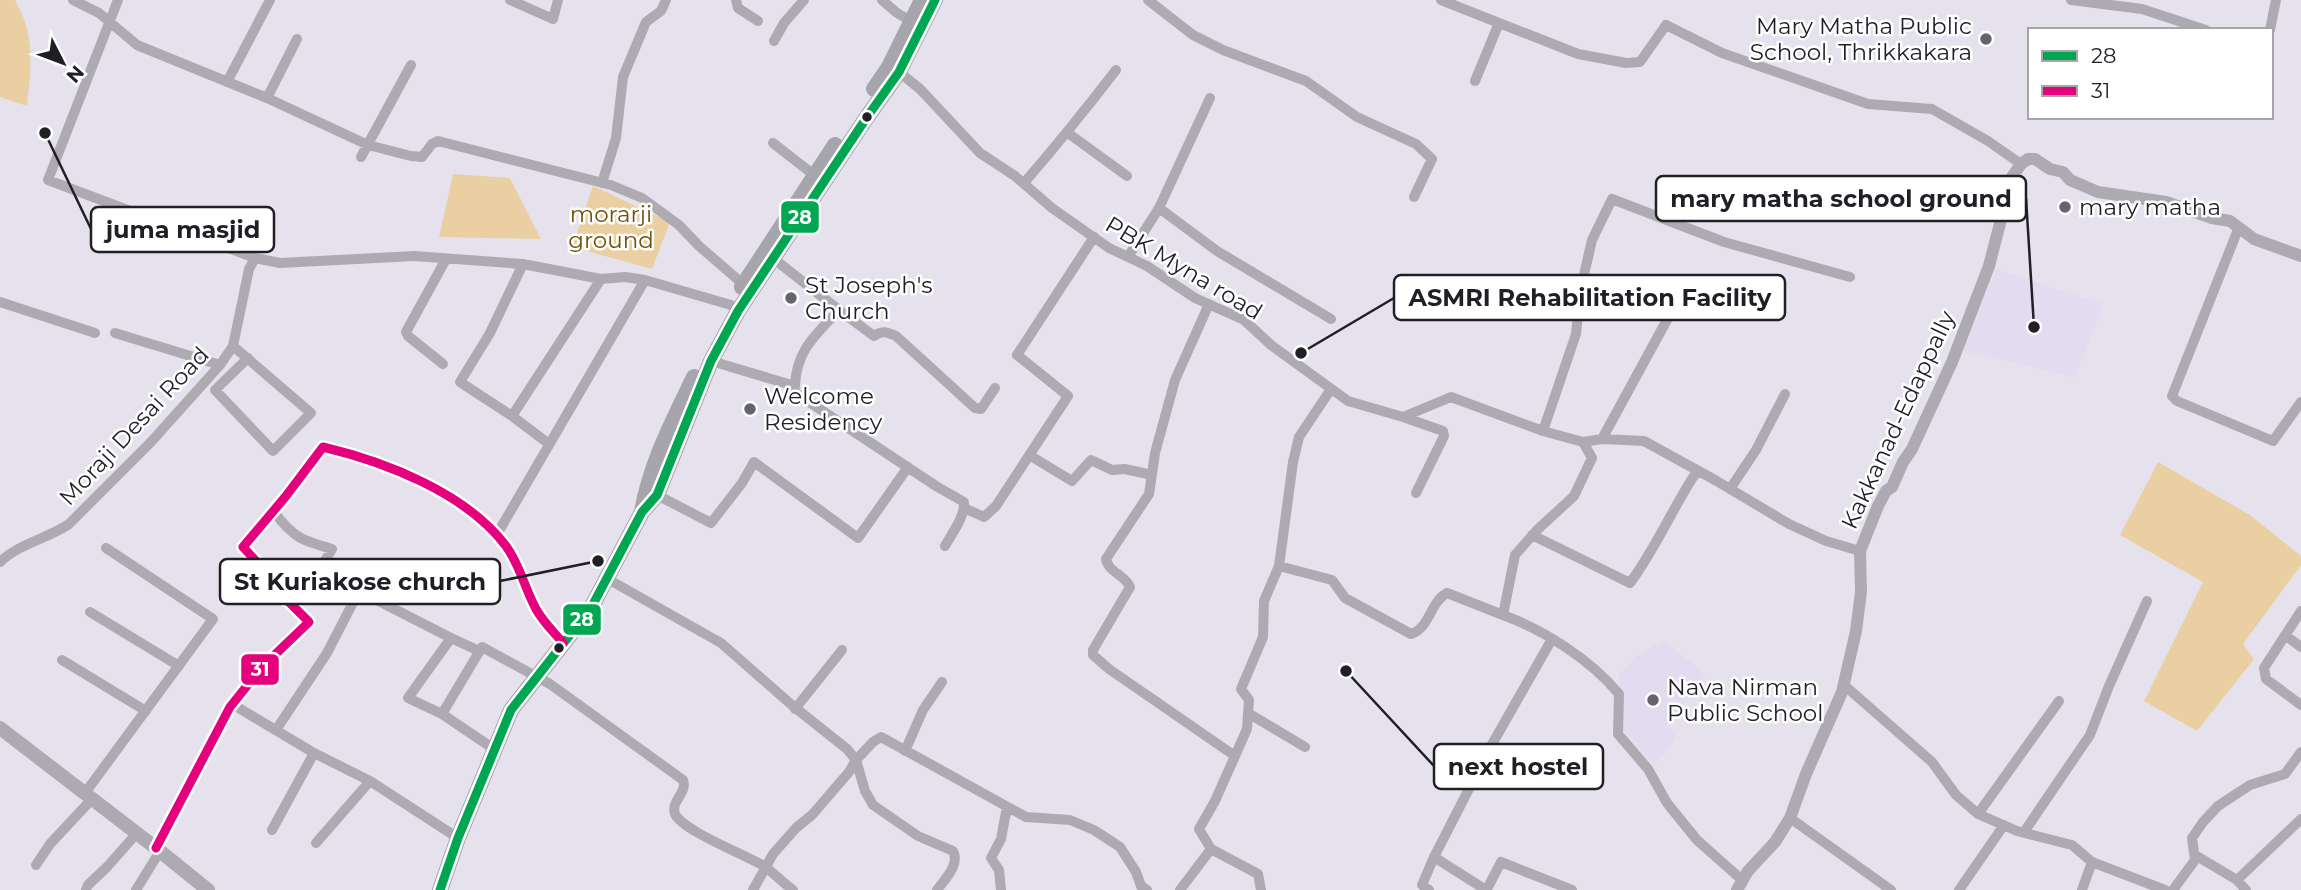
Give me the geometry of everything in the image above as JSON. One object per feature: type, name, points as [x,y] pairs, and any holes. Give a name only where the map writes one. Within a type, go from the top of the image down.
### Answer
[{"type":"main road","points":[[440,890],[458,838],[511,710],[591,608],[642,512],[657,495],[673,438],[730,305],[814,175],[889,67],[922,0]]},
{"type":"main road","points":[[642,512],[646,486],[738,311],[899,72],[935,0]]},
{"type":"main road","points":[[0,729],[208,890]]},
{"type":"street","points":[[118,0],[48,180],[255,258],[280,263],[414,256],[523,264],[601,279],[625,277],[645,280],[730,305]]},
{"type":"street","points":[[227,82],[270,0]]},
{"type":"street","points":[[510,0],[553,19],[558,0]]},
{"type":"street","points":[[602,183],[617,138],[623,77],[646,22],[661,11],[666,0]]},
{"type":"street","points":[[736,0],[738,8],[758,21]]},
{"type":"street","points":[[774,41],[784,23],[804,0]]},
{"type":"street","points":[[882,0],[911,21]]},
{"type":"street","points":[[1148,0],[1193,35],[1223,50],[1306,81],[1357,117],[1416,144],[1432,159],[1414,197]]},
{"type":"street","points":[[1441,0],[1578,54],[1626,63],[1640,62],[1666,25],[1723,53],[1868,104],[1932,109],[1988,141],[2021,164],[2028,159],[2035,159],[2050,169],[2063,173],[2070,180],[2098,192],[2166,202],[2212,218],[2231,221],[2254,239],[2301,256]]},
{"type":"street","points":[[2071,0],[2142,9],[2200,28]]},
{"type":"street","points":[[2270,28],[2276,0]]},
{"type":"street","points":[[78,1],[109,21],[137,45],[267,98],[369,145],[422,157],[432,144],[438,141],[602,183],[642,198],[679,225],[743,284]]},
{"type":"street","points":[[1475,81],[1499,23]]},
{"type":"street","points":[[267,98],[297,38]]},
{"type":"street","points":[[362,157],[411,65]]},
{"type":"street","points":[[1024,183],[1068,133],[1078,116],[1116,70]]},
{"type":"street","name":"PBK Myna road","points":[[899,72],[920,89],[980,153],[1094,237],[1147,266],[1195,298],[1244,320],[1271,345],[1348,401],[1443,431],[1444,436],[1416,493]]},
{"type":"street","points":[[1128,257],[1159,208],[1210,98]]},
{"type":"street","points":[[1068,133],[1127,176]]},
{"type":"street","points":[[773,143],[814,175]]},
{"type":"street","name":"Kakkanad-Edappally","points":[[1739,885],[1775,842],[1790,818],[1844,685],[1861,592],[1860,551],[1878,506],[1913,449],[1952,362],[1989,266],[2012,177],[2021,164]]},
{"type":"street","points":[[1543,431],[1576,334],[1580,292],[1592,240],[1612,199],[1724,242],[1850,277]]},
{"type":"street","points":[[1159,208],[1217,251],[1331,318]]},
{"type":"street","points":[[2239,227],[2172,396],[2177,401],[2273,441],[2301,402]]},
{"type":"street","points":[[964,508],[984,517],[996,506],[1068,396],[1017,355],[1094,237]]},
{"type":"street","name":"Moraji Desai Road","points":[[1,559],[21,546],[57,532],[69,524],[151,442],[220,365],[233,346],[249,269],[255,258]]},
{"type":"street","points":[[443,364],[406,332],[446,259]]},
{"type":"street","points":[[774,259],[874,336],[879,332],[896,336],[975,408],[981,410],[995,388]]},
{"type":"street","points":[[523,264],[490,333],[460,382],[549,444]]},
{"type":"street","points":[[512,416],[601,279]]},
{"type":"street","points":[[496,536],[645,280]]},
{"type":"street","points":[[1602,439],[1683,288]]},
{"type":"street","points":[[1580,292],[1668,318]]},
{"type":"street","points":[[0,302],[95,333]]},
{"type":"street","points":[[1209,304],[1175,380],[1155,453],[1149,494],[1106,559],[1109,567],[1127,580],[1129,587],[1093,650],[1093,655],[1109,669],[1235,756]]},
{"type":"street","points":[[839,310],[804,351],[796,369],[794,392],[964,502],[964,508],[945,546]]},
{"type":"street","points":[[116,333],[220,365]]},
{"type":"street","points":[[233,346],[248,358],[311,413],[274,451],[215,390],[248,358]]},
{"type":"street","points":[[711,361],[795,386]]},
{"type":"street","points":[[1261,890],[1258,874],[1211,849],[1199,829],[1247,729],[1249,700],[1241,689],[1263,637],[1264,601],[1279,566],[1299,437],[1331,389]]},
{"type":"street","points":[[1730,489],[1756,450],[1785,394]]},
{"type":"street","points":[[1403,417],[1451,397],[1543,431],[1583,442],[1602,439],[1644,441],[1789,524],[1825,541],[1860,551]]},
{"type":"street","points":[[1503,615],[1515,555],[1532,535],[1574,496],[1592,458],[1583,442]]},
{"type":"street","points":[[136,890],[232,704],[263,666],[309,622],[278,595],[265,570],[243,548],[323,447],[415,478],[459,504],[506,546],[538,612],[563,643]]},
{"type":"street","points":[[1029,454],[1072,481],[1091,460],[1112,470],[1125,469],[1152,475]]},
{"type":"street","points":[[657,495],[711,523],[742,483],[754,462],[858,538],[908,467]]},
{"type":"street","points":[[1532,535],[1630,583],[1645,563],[1681,495],[1697,471]]},
{"type":"street","points":[[274,512],[287,529],[301,540],[332,549],[317,574],[356,587]]},
{"type":"street","points":[[36,865],[89,796],[213,619],[106,548]]},
{"type":"street","points":[[1279,566],[1332,580],[1345,598],[1411,634],[1421,629],[1440,597],[1447,593],[1528,624],[1552,639],[1604,676],[1619,694],[1618,734],[1648,769],[1667,803],[1739,885]]},
{"type":"street","points":[[606,578],[721,643],[795,709],[847,749],[856,760],[865,791],[873,805],[918,836],[953,851],[955,862],[937,890]]},
{"type":"street","points":[[276,730],[327,653],[359,591],[479,650]]},
{"type":"street","points":[[2024,832],[2090,735],[2147,601]]},
{"type":"street","points":[[2301,611],[2265,664],[2264,674],[2266,679],[2301,705]]},
{"type":"street","points":[[90,612],[179,666]]},
{"type":"street","points":[[2285,635],[2301,646]]},
{"type":"street","points":[[451,638],[408,698],[442,714],[494,749]]},
{"type":"street","points":[[1429,890],[1422,885],[1422,880],[1491,746],[1552,639]]},
{"type":"street","points":[[442,714],[482,647],[550,684],[683,780],[684,791],[674,805],[674,812],[679,819],[698,833],[766,867],[793,890]]},
{"type":"street","points":[[795,709],[842,650]]},
{"type":"street","points":[[62,660],[146,711]]},
{"type":"street","points":[[905,751],[923,710],[942,682]]},
{"type":"street","points":[[1844,685],[1932,762],[1956,795],[1978,814],[2024,832],[2071,845],[2092,862],[2165,890]]},
{"type":"street","points":[[1978,814],[2059,701]]},
{"type":"street","points":[[232,704],[370,781],[458,838]]},
{"type":"street","points":[[1248,713],[1305,747]]},
{"type":"street","points":[[753,890],[773,854],[796,828],[812,815],[856,760],[881,737],[1026,817],[1070,820],[1094,830],[1120,847],[1141,886],[1147,890]]},
{"type":"street","points":[[2173,890],[2192,866],[2195,855],[2191,842],[2194,833],[2218,806],[2250,785],[2285,774],[2301,751]]},
{"type":"street","points":[[272,830],[314,752]]},
{"type":"street","points":[[316,843],[370,781]]},
{"type":"street","points":[[1001,890],[999,870],[991,858],[1001,839],[1007,807]]},
{"type":"street","points":[[1790,818],[1891,890]]},
{"type":"street","points":[[2237,880],[2301,819]]},
{"type":"street","points":[[1959,890],[2004,825]]},
{"type":"street","points":[[86,890],[137,833]]},
{"type":"street","points":[[1180,890],[1211,849]]},
{"type":"street","points":[[2195,855],[2237,880],[2246,890]]},
{"type":"street","points":[[1434,857],[1487,889],[1501,862],[1572,890]]},
{"type":"street","points":[[2082,890],[2092,862]]},
{"type":"shaded area","points":[[1996,269],[2104,304],[2075,378],[1963,351]]},
{"type":"shaded area","name":"Nava Nirman Public School","points":[[1664,640],[1705,674],[1668,725],[1676,737],[1668,751],[1653,765],[1621,727],[1619,674],[1635,657]]},
{"type":"green space","points":[[0,0],[15,0],[26,26],[30,52],[27,106],[0,97]]},
{"type":"green space","points":[[453,174],[510,178],[541,239],[439,237]]},
{"type":"green space","name":"morarji ground","points":[[593,186],[670,222],[652,269],[572,247]]},
{"type":"green space","points":[[2158,462],[2250,515],[2301,556],[2301,565],[2243,644],[2254,659],[2197,731],[2144,701],[2203,582],[2120,535]]},
{"type":"transit line","name":"28","points":[[440,890],[458,838],[511,710],[591,608],[642,512],[657,495],[711,361],[738,311],[899,72],[935,0]]},
{"type":"transit line","name":"31","points":[[156,848],[230,707],[263,666],[309,622],[278,595],[265,571],[243,547],[323,447],[398,471],[447,495],[469,510],[506,546],[536,609],[563,643]]},
{"type":"place","name":"Mary Matha Public School, Thrikkakara","points":[[1986,39]]},
{"type":"place","name":"juma masjid","points":[[45,133]]},
{"type":"place","name":"mary matha","points":[[2065,207]]},
{"type":"place","name":"St Joseph's Church","points":[[791,298]]},
{"type":"place","name":"mary matha school ground","points":[[2034,327]]},
{"type":"place","name":"ASMRI Rehabilitation Facility","points":[[1301,353]]},
{"type":"place","name":"Welcome Residency","points":[[750,409]]},
{"type":"place","name":"St Kuriakose church","points":[[598,561]]},
{"type":"place","name":"next hostel","points":[[1346,671]]},
{"type":"place","name":"Nava Nirman Public School","points":[[1653,700]]}]
